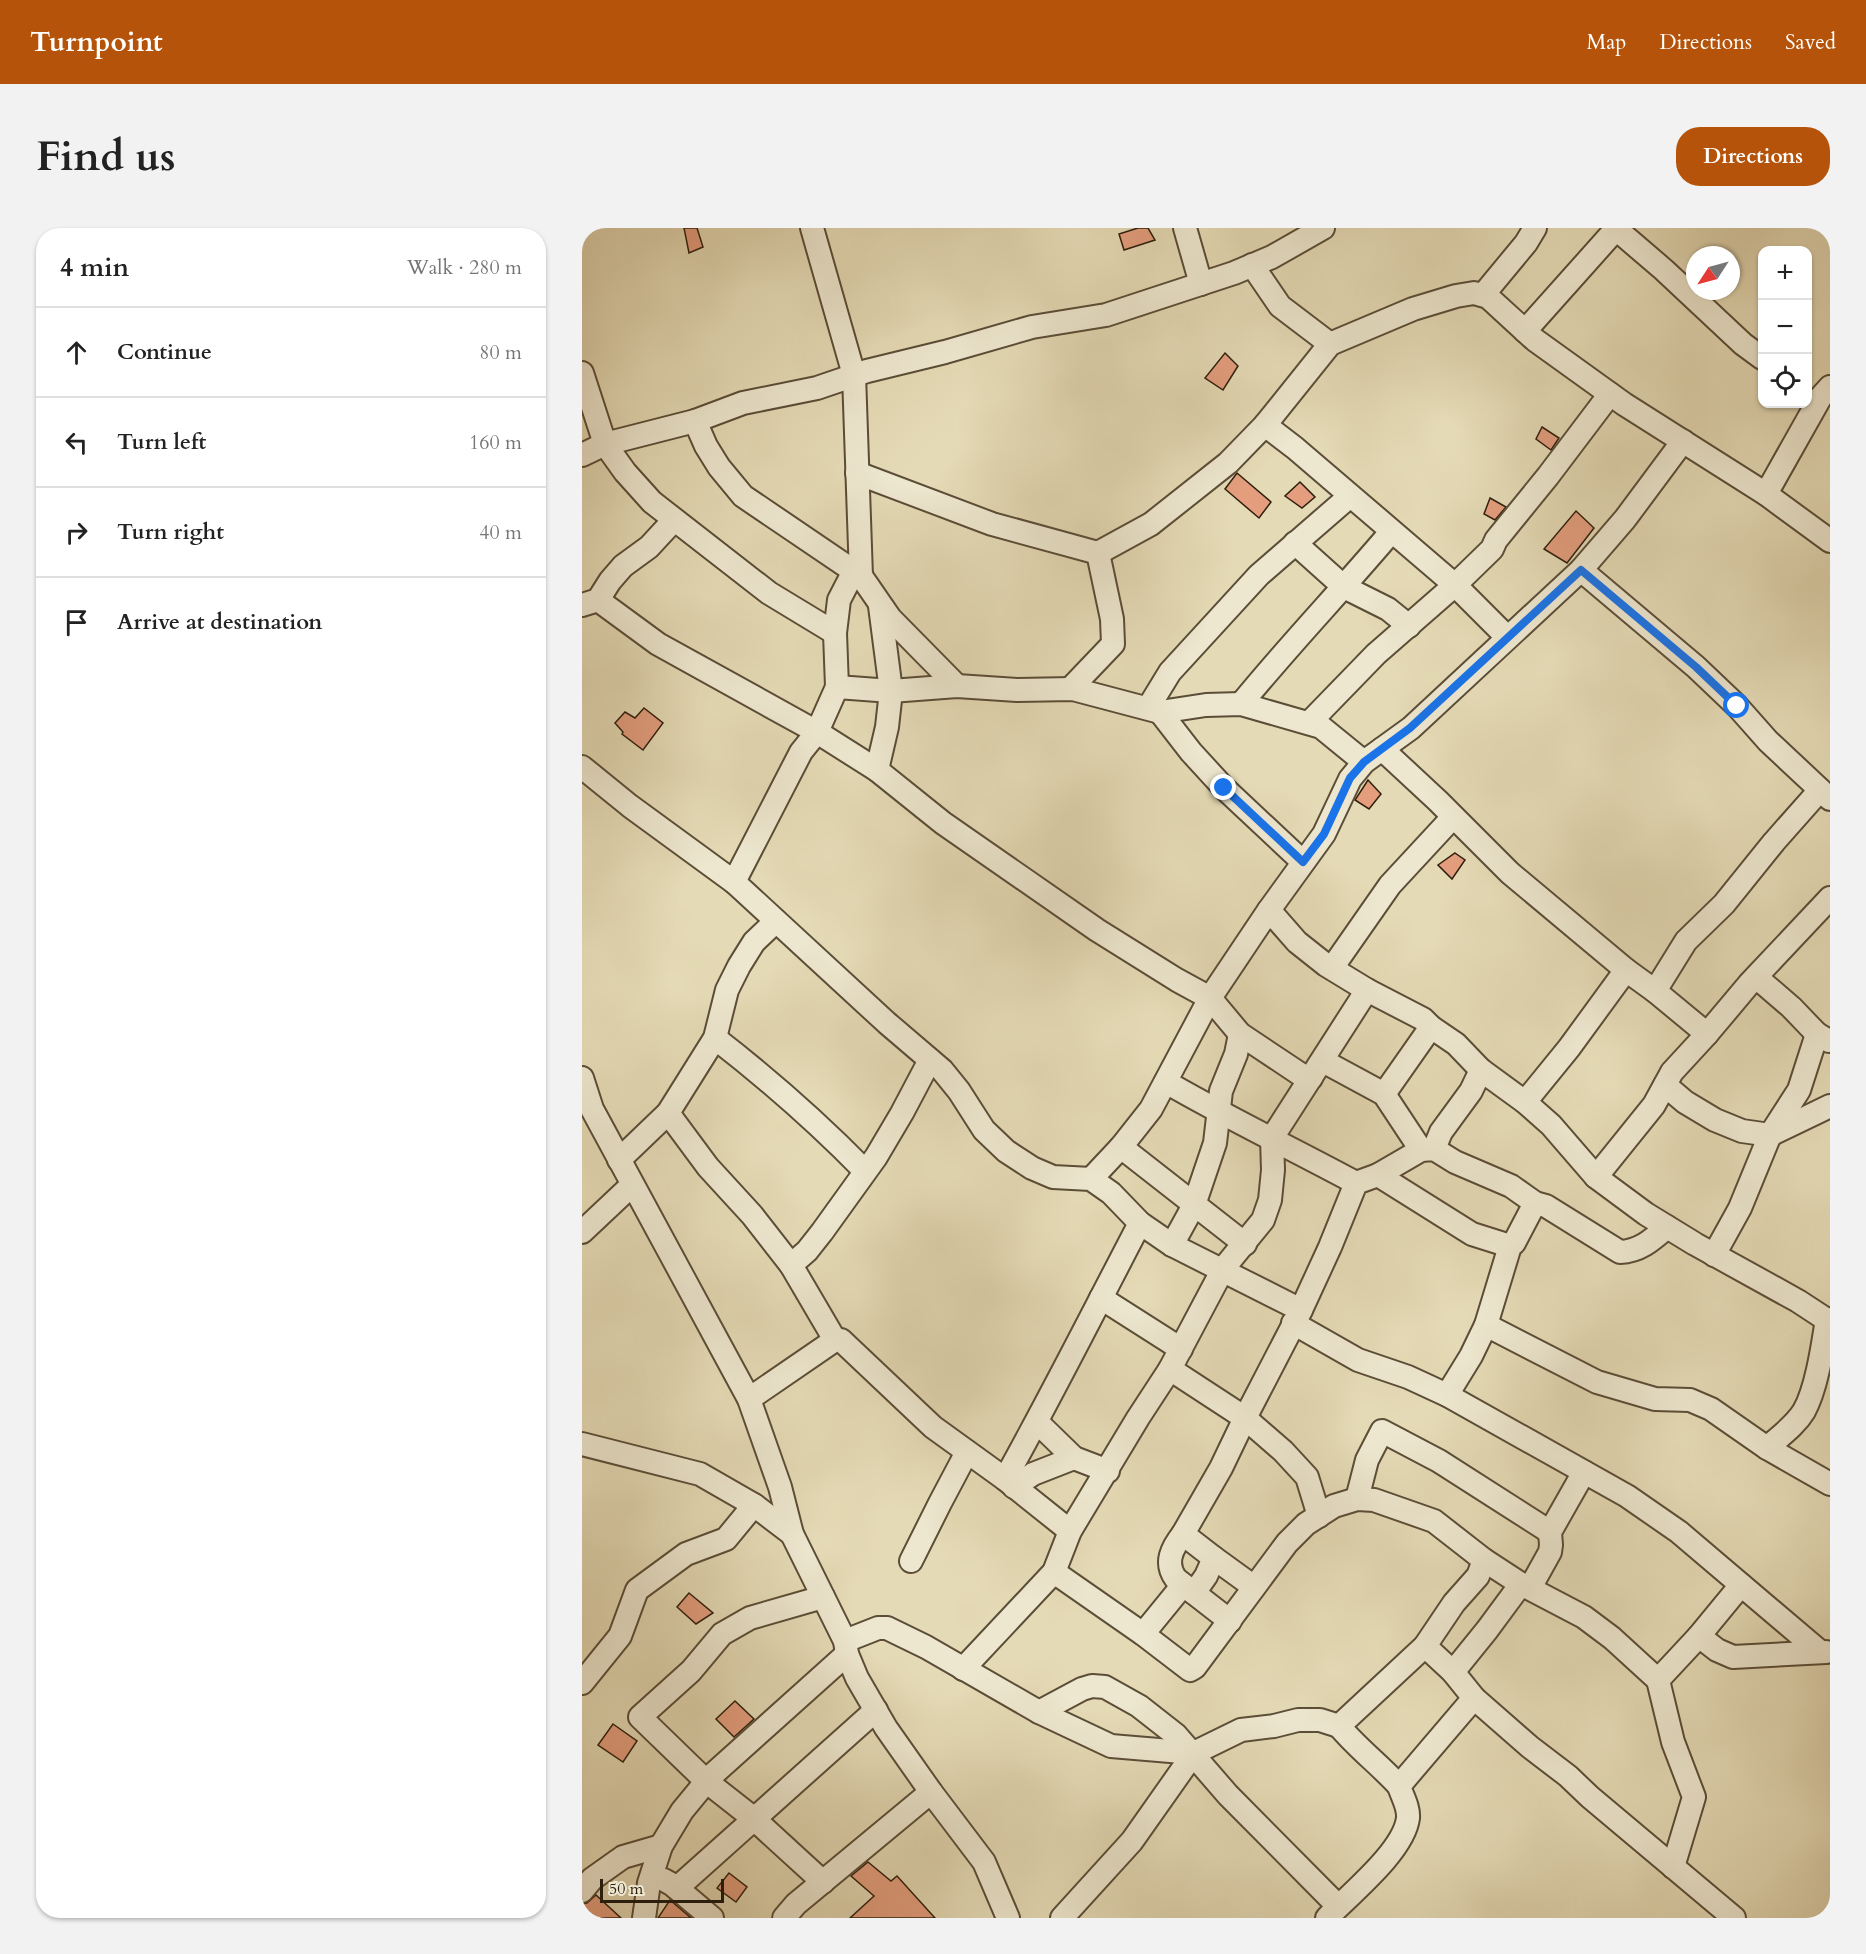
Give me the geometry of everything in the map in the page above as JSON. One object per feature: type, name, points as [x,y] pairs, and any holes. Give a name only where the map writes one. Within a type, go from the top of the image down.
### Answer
[{"type":"street","points":[[734,882],[801,752],[817,732],[837,687],[835,633],[839,600],[858,574],[854,375],[812,228]]},
{"type":"street","points":[[1185,228],[1201,284]]},
{"type":"street","points":[[582,455],[605,444],[695,421],[743,403],[817,388],[854,375],[1032,327],[1106,315],[1201,284],[1272,257],[1323,228]]},
{"type":"street","points":[[1483,295],[1526,243],[1534,228]]},
{"type":"street","points":[[1525,331],[1615,229],[1758,355]]},
{"type":"street","points":[[1252,265],[1280,306],[1330,344]]},
{"type":"street","points":[[857,472],[992,524],[1098,553],[1151,524],[1228,463],[1266,425],[1330,344],[1413,309],[1474,293],[1483,295],[1525,331],[1610,394],[1766,494],[1830,541]]},
{"type":"street","points":[[582,374],[605,444],[625,472],[652,502],[769,593],[835,633]]},
{"type":"street","points":[[1766,494],[1819,391]]},
{"type":"street","points":[[1309,723],[1376,654],[1492,549],[1496,540],[1610,394]]},
{"type":"street","points":[[695,421],[705,446],[718,467],[743,496],[858,574],[890,618],[957,686]]},
{"type":"street","points":[[1266,425],[1296,448],[1391,532],[1447,592],[1470,602],[1507,637]]},
{"type":"street","points":[[1091,1179],[1121,1147],[1151,1109],[1210,998],[1324,834],[1350,778],[1373,755],[1410,728],[1581,570],[1625,519],[1683,441]]},
{"type":"street","points":[[1154,710],[1170,672],[1193,646],[1259,575],[1350,496]]},
{"type":"street","points":[[674,520],[649,547],[623,566],[590,602],[686,661],[817,732],[877,770],[943,823],[1089,924],[1177,980],[1210,998],[1240,1034],[1300,1074],[1317,1069],[1384,1094],[1427,1150],[1511,1186],[1535,1203],[1546,1206],[1620,1252],[1632,1251],[1646,1245],[1668,1227]]},
{"type":"street","points":[[1241,704],[1282,653],[1344,587],[1391,532]]},
{"type":"street","points":[[1295,543],[1344,587],[1388,609],[1409,626]]},
{"type":"street","points":[[1070,689],[1113,644],[1112,619],[1098,553]]},
{"type":"street","points":[[1581,570],[1696,667],[1737,706],[1768,741],[1825,795],[1774,842],[1724,904],[1686,941],[1655,990]]},
{"type":"street","points":[[877,770],[887,727],[891,691],[880,604]]},
{"type":"street","points":[[837,687],[891,691],[957,686],[1017,690],[1070,689],[1154,710],[1241,704],[1321,727],[1373,755],[1453,816],[1510,873],[1707,1034]]},
{"type":"street","points":[[1154,710],[1224,788],[1303,862]]},
{"type":"street","points":[[582,767],[630,806],[734,882],[942,1070],[959,1091],[984,1130],[1006,1150],[1032,1168],[1053,1177],[1091,1179],[1111,1193],[1140,1223],[1172,1245],[1223,1269],[1358,1360],[1408,1377],[1447,1395],[1627,1497],[1679,1532],[1825,1652]]},
{"type":"street","points":[[1332,968],[1390,885],[1453,816]]},
{"type":"street","points":[[1596,1177],[1654,1105],[1672,1072],[1830,898]]},
{"type":"street","points":[[1269,910],[1297,942],[1332,968],[1367,990],[1423,1019],[1456,1044],[1481,1070],[1525,1102],[1551,1125],[1596,1177],[1668,1227],[1828,1320],[1820,1360],[1805,1409],[1793,1425],[1767,1448]]},
{"type":"street","points":[[619,1160],[668,1113],[715,1038],[727,990],[739,966],[754,942],[776,921]]},
{"type":"street","points":[[1525,1102],[1569,1048],[1626,970]]},
{"type":"street","points":[[1714,1255],[1740,1208],[1770,1135],[1799,1090],[1823,1038],[1756,977]]},
{"type":"street","points":[[963,1669],[1054,1572],[1070,1532],[1175,1359],[1223,1269],[1263,1220],[1270,1200],[1273,1170],[1272,1138],[1367,990]]},
{"type":"street","points":[[1384,1094],[1431,1027]]},
{"type":"street","points":[[1172,1245],[1194,1204],[1215,1143],[1221,1091],[1236,1054],[1240,1034]]},
{"type":"street","points":[[715,1038],[759,1072],[809,1116],[865,1171]]},
{"type":"street","points":[[791,1266],[822,1232],[865,1171],[902,1113],[930,1060]]},
{"type":"street","points":[[1230,1621],[1172,1574],[1169,1563],[1174,1546],[1221,1468],[1297,1317],[1330,1247],[1356,1183],[1378,1175],[1427,1150],[1471,1091],[1481,1070]]},
{"type":"street","points":[[582,1078],[592,1109],[748,1399],[780,1487],[792,1534],[823,1597],[857,1678],[931,1792],[984,1862],[1008,1918]]},
{"type":"street","points":[[1166,1082],[1356,1183]]},
{"type":"street","points":[[1665,1085],[1685,1102],[1715,1120],[1742,1131],[1770,1135],[1830,1106]]},
{"type":"street","points":[[668,1113],[708,1167],[752,1215],[791,1266],[835,1340]]},
{"type":"street","points":[[1121,1147],[1245,1244]]},
{"type":"street","points":[[1378,1175],[1472,1234],[1510,1246]]},
{"type":"street","points":[[582,1232],[632,1185]]},
{"type":"street","points":[[1447,1395],[1471,1356],[1486,1325],[1510,1246],[1514,1243],[1535,1203]]},
{"type":"street","points":[[1009,1483],[1037,1422],[1140,1223]]},
{"type":"street","points":[[1101,1298],[1282,1451],[1307,1476],[1319,1516]]},
{"type":"street","points":[[1486,1325],[1597,1382],[1655,1399],[1690,1400],[1711,1409],[1767,1448],[1830,1484]]},
{"type":"street","points":[[748,1399],[835,1340],[841,1340],[850,1346],[933,1427],[1070,1532]]},
{"type":"street","points":[[1037,1422],[1074,1458],[1108,1471]]},
{"type":"street","points":[[1357,1498],[1367,1460],[1382,1431],[1439,1461],[1550,1532]]},
{"type":"street","points":[[582,1444],[700,1474],[753,1504],[792,1534]]},
{"type":"street","points":[[912,1561],[968,1452]]},
{"type":"street","points":[[1009,1483],[1074,1458]]},
{"type":"street","points":[[1453,1672],[1525,1586],[1550,1552],[1550,1532],[1584,1472]]},
{"type":"street","points":[[1054,1572],[1190,1670],[1195,1667],[1287,1544],[1306,1524],[1334,1506],[1357,1498],[1374,1500],[1434,1521],[1484,1560],[1525,1586],[1584,1617],[1612,1638],[1658,1680],[1673,1742],[1694,1797],[1673,1867]]},
{"type":"street","points":[[582,1683],[620,1636],[637,1590],[686,1554],[726,1539],[753,1504]]},
{"type":"street","points":[[1183,1534],[1254,1587]]},
{"type":"street","points":[[1143,1634],[1189,1589],[1206,1576],[1214,1558]]},
{"type":"street","points":[[1339,1726],[1425,1646],[1454,1604],[1478,1576],[1484,1560]]},
{"type":"street","points":[[1658,1680],[1699,1636],[1741,1585]]},
{"type":"street","points":[[823,1597],[750,1618],[722,1634],[691,1671],[640,1717],[706,1781],[753,1818],[823,1882]]},
{"type":"street","points":[[644,1918],[652,1874],[661,1846],[681,1811],[706,1781],[846,1648],[878,1628],[887,1628],[926,1647],[1039,1712],[1112,1746],[1194,1754]]},
{"type":"street","points":[[1699,1636],[1717,1650],[1733,1658],[1825,1652]]},
{"type":"street","points":[[1425,1646],[1453,1672],[1474,1698],[1734,1918]]},
{"type":"street","points":[[1039,1712],[1082,1689],[1105,1687],[1139,1706],[1176,1735],[1194,1754],[1330,1915],[1389,1855],[1404,1832],[1408,1817],[1399,1786],[1381,1766],[1350,1740],[1339,1726],[1320,1720],[1298,1720],[1241,1730],[1194,1754],[1132,1841],[1062,1918]]},
{"type":"street","points":[[1399,1786],[1474,1698]]},
{"type":"street","points":[[677,1888],[876,1710]]},
{"type":"street","points":[[784,1918],[796,1904],[931,1792]]},
{"type":"street","points":[[582,1891],[592,1879],[623,1857],[661,1846]]},
{"type":"street","points":[[652,1874],[677,1888],[712,1918]]},
{"type":"building","points":[[684,228],[697,228],[703,247],[689,253]]},
{"type":"building","points":[[1138,228],[1148,228],[1155,240],[1124,250],[1119,234]]},
{"type":"building","points":[[1225,353],[1238,366],[1223,390],[1205,378]]},
{"type":"building","points":[[1542,427],[1559,438],[1551,450],[1536,439]]},
{"type":"building","points":[[1237,473],[1271,502],[1259,518],[1225,489]]},
{"type":"building","points":[[1300,482],[1315,497],[1302,508],[1285,496]]},
{"type":"building","points":[[1490,498],[1506,507],[1495,520],[1484,514]]},
{"type":"building","points":[[1576,511],[1594,528],[1567,563],[1544,549]]},
{"type":"building","points":[[644,708],[663,723],[643,750],[622,734],[623,732],[615,723],[625,712],[635,718]]},
{"type":"building","points":[[1368,780],[1381,794],[1369,809],[1355,800]]},
{"type":"building","points":[[1455,853],[1465,860],[1452,879],[1438,865]]},
{"type":"building","points":[[689,1593],[713,1613],[696,1624],[677,1607]]},
{"type":"building","points":[[735,1701],[754,1719],[734,1737],[716,1719]]},
{"type":"building","points":[[613,1724],[637,1741],[623,1762],[598,1745]]},
{"type":"building","points":[[868,1862],[891,1881],[897,1876],[935,1918],[850,1918],[874,1896],[851,1876]]},
{"type":"building","points":[[729,1873],[747,1887],[736,1902],[717,1888]]},
{"type":"building","points":[[596,1895],[621,1918],[590,1918],[582,1911],[582,1904],[587,1903]]},
{"type":"building","points":[[670,1900],[691,1918],[658,1918]]},
{"type":"route","points":[[1224,788],[1303,862],[1336,813],[1350,778],[1364,762],[1410,728],[1581,570],[1696,667],[1737,706]]}]
